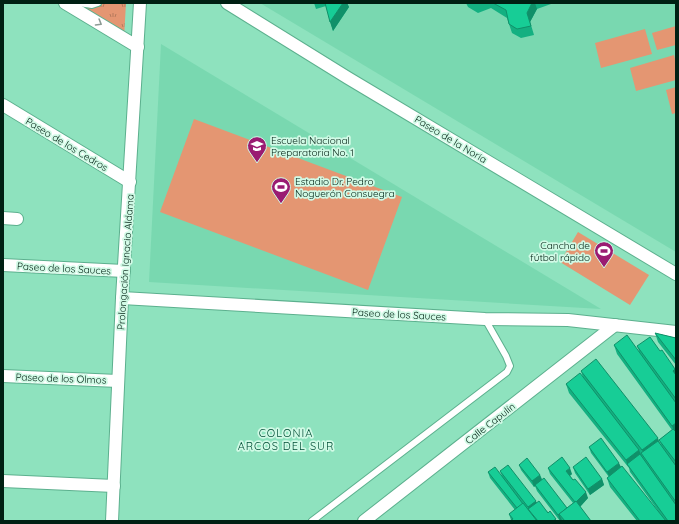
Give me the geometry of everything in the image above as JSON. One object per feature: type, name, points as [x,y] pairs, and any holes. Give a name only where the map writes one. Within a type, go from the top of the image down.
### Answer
[{"type":"street","points":[[65,3],[138,47]]},
{"type":"street","name":"Prolongación Ignacio Aldama","points":[[112,521],[122,298],[140,3]]},
{"type":"street","name":"Paseo de la Noria","points":[[227,3],[348,78],[676,274]]},
{"type":"street","name":"Paseo de los Cedros","points":[[3,105],[130,182]]},
{"type":"street","points":[[3,218],[17,219]]},
{"type":"street","name":"Paseo de los Sauces","points":[[3,265],[124,271]]},
{"type":"street","name":"Paseo de los Sauces","points":[[122,298],[484,319],[568,320],[676,332]]},
{"type":"street","name":"Calle Capulín","points":[[364,521],[615,325]]},
{"type":"street","name":"Paseo de los Olmos","points":[[3,376],[118,381]]},
{"type":"street","points":[[3,481],[114,486]]},
{"type":"lane","points":[[80,3],[92,5],[98,3]]},
{"type":"lane","points":[[312,521],[507,372],[510,366],[506,356],[484,319]]},
{"type":"shaded area","points":[[260,3],[676,3],[676,252]]},
{"type":"shaded area","name":"Escuela Nacional Preparatoria No. 1","points":[[161,44],[601,309],[149,282]]},
{"type":"green space","points":[[76,3],[92,7],[106,3],[126,3],[124,38]]},
{"type":"green space","points":[[676,26],[676,45],[657,50],[652,33]]},
{"type":"green space","points":[[645,29],[652,54],[601,68],[595,43]]},
{"type":"green space","points":[[674,55],[676,63],[676,80],[636,91],[630,68]]},
{"type":"green space","points":[[676,87],[676,113],[672,114],[666,90]]},
{"type":"green space","name":"Estadio Dr. Pedro Noguerón Consuegra","points":[[194,119],[402,197],[368,290],[160,212]]},
{"type":"green space","name":"Cancha de fútbol rápido","points":[[578,232],[649,275],[630,305],[560,262]]},
{"type":"building","points":[[325,3],[343,3],[330,22]]},
{"type":"building","points":[[493,3],[532,3],[527,13],[531,26],[517,29],[509,24],[506,10]]},
{"type":"building","points":[[655,333],[676,338],[676,360]]},
{"type":"building","points":[[627,335],[676,403],[676,423],[672,426],[614,345]]},
{"type":"building","points":[[650,337],[660,351],[662,350],[675,369],[673,371],[676,375],[676,399],[637,346]]},
{"type":"building","points":[[596,359],[658,438],[642,450],[581,371]]},
{"type":"building","points":[[580,373],[639,450],[626,460],[566,384]]},
{"type":"building","points":[[673,429],[676,432],[676,462],[659,440]]},
{"type":"building","points":[[601,438],[619,463],[607,472],[589,447]]},
{"type":"building","points":[[658,441],[676,466],[676,502],[641,453]]},
{"type":"building","points":[[640,454],[676,505],[676,521],[668,521],[627,464]]},
{"type":"building","points":[[562,457],[570,468],[566,471],[586,492],[576,502],[548,468]]},
{"type":"building","points":[[586,457],[602,479],[588,489],[573,467]]},
{"type":"building","points":[[527,458],[540,475],[532,481],[519,465]]},
{"type":"building","points":[[508,465],[536,501],[528,507],[500,471]]},
{"type":"building","points":[[622,466],[666,521],[640,521],[607,478]]},
{"type":"building","points":[[495,467],[523,504],[517,508],[488,472]]},
{"type":"building","points":[[544,478],[567,508],[558,515],[535,485]]},
{"type":"building","points":[[539,501],[548,513],[550,511],[556,519],[553,521],[538,521],[528,509]]},
{"type":"building","points":[[576,501],[591,521],[565,521],[559,514]]},
{"type":"building","points":[[523,503],[537,521],[510,521],[513,519],[509,514]]},
{"type":"place","name":"Escuela Nacional Preparatoria No. 1","points":[[257,163]]},
{"type":"place","name":"Estadio Dr. Pedro Noguerón Consuegra","points":[[281,204]]},
{"type":"place","name":"Cancha de fútbol rápido","points":[[604,268]]},
{"type":"district","name":"COLONIA ARCOS DEL SUR","points":[[286,439]]}]
